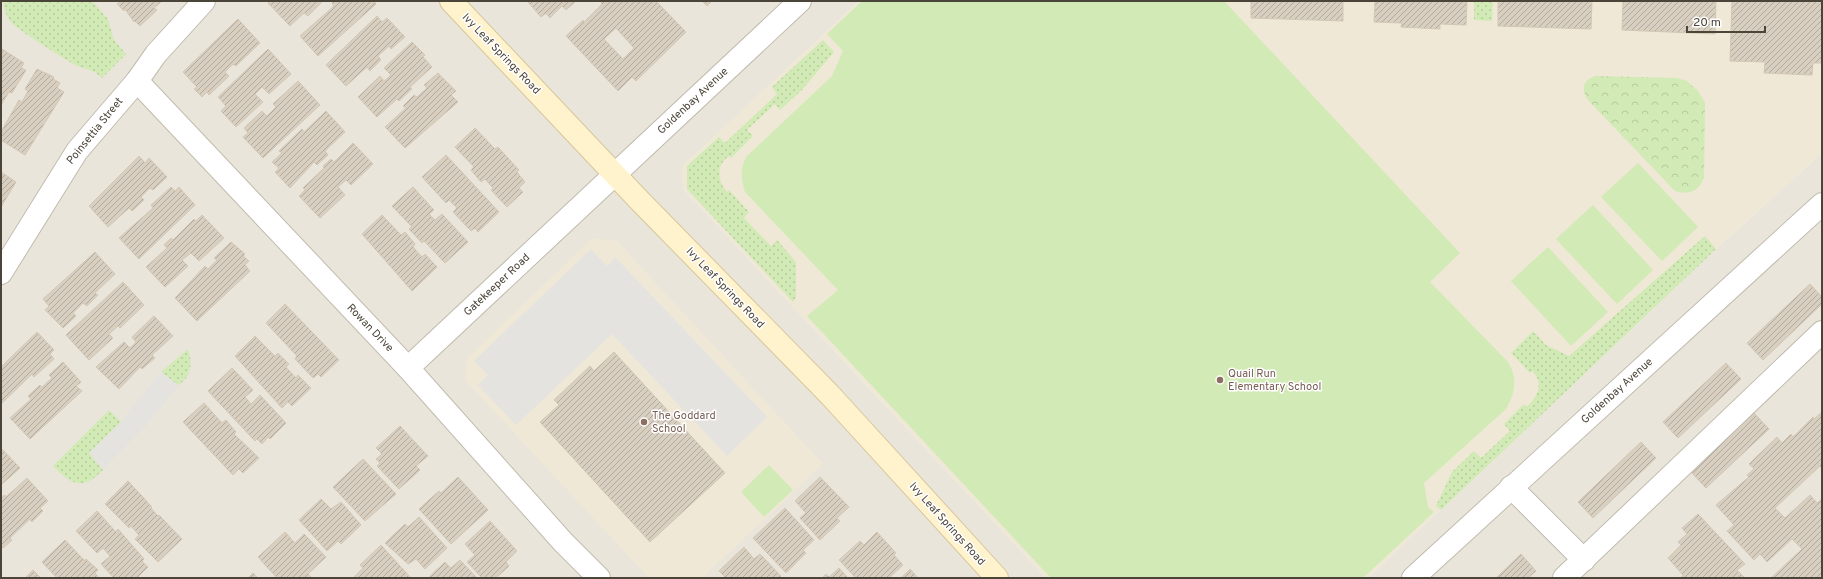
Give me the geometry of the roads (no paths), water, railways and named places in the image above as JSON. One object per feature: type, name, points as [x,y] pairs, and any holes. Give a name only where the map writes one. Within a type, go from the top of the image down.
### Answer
[{"type":"street","name":"Poinsettia Street","points":[[1,273],[77,151],[137,81],[156,54],[204,1]]},
{"type":"street","name":"Ivy Leaf Springs Road","points":[[451,1],[615,174],[830,395],[997,578]]},
{"type":"street","name":"Goldenbay Avenue","points":[[586,201],[800,1]]},
{"type":"street","name":"Rowan Drive","points":[[137,81],[408,368],[564,542],[599,578]]},
{"type":"street","name":"Gatekeeper Road","points":[[408,368],[586,201]]},
{"type":"street","name":"Goldenbay Avenue","points":[[1413,578],[1822,204]]},
{"type":"street","points":[[1564,578],[1822,332]]},
{"type":"street","points":[[1511,487],[1584,560]]},
{"type":"place","name":"Quail Run Elementary School","points":[[1220,380]]},
{"type":"place","name":"The Goddard School","points":[[644,422]]}]
